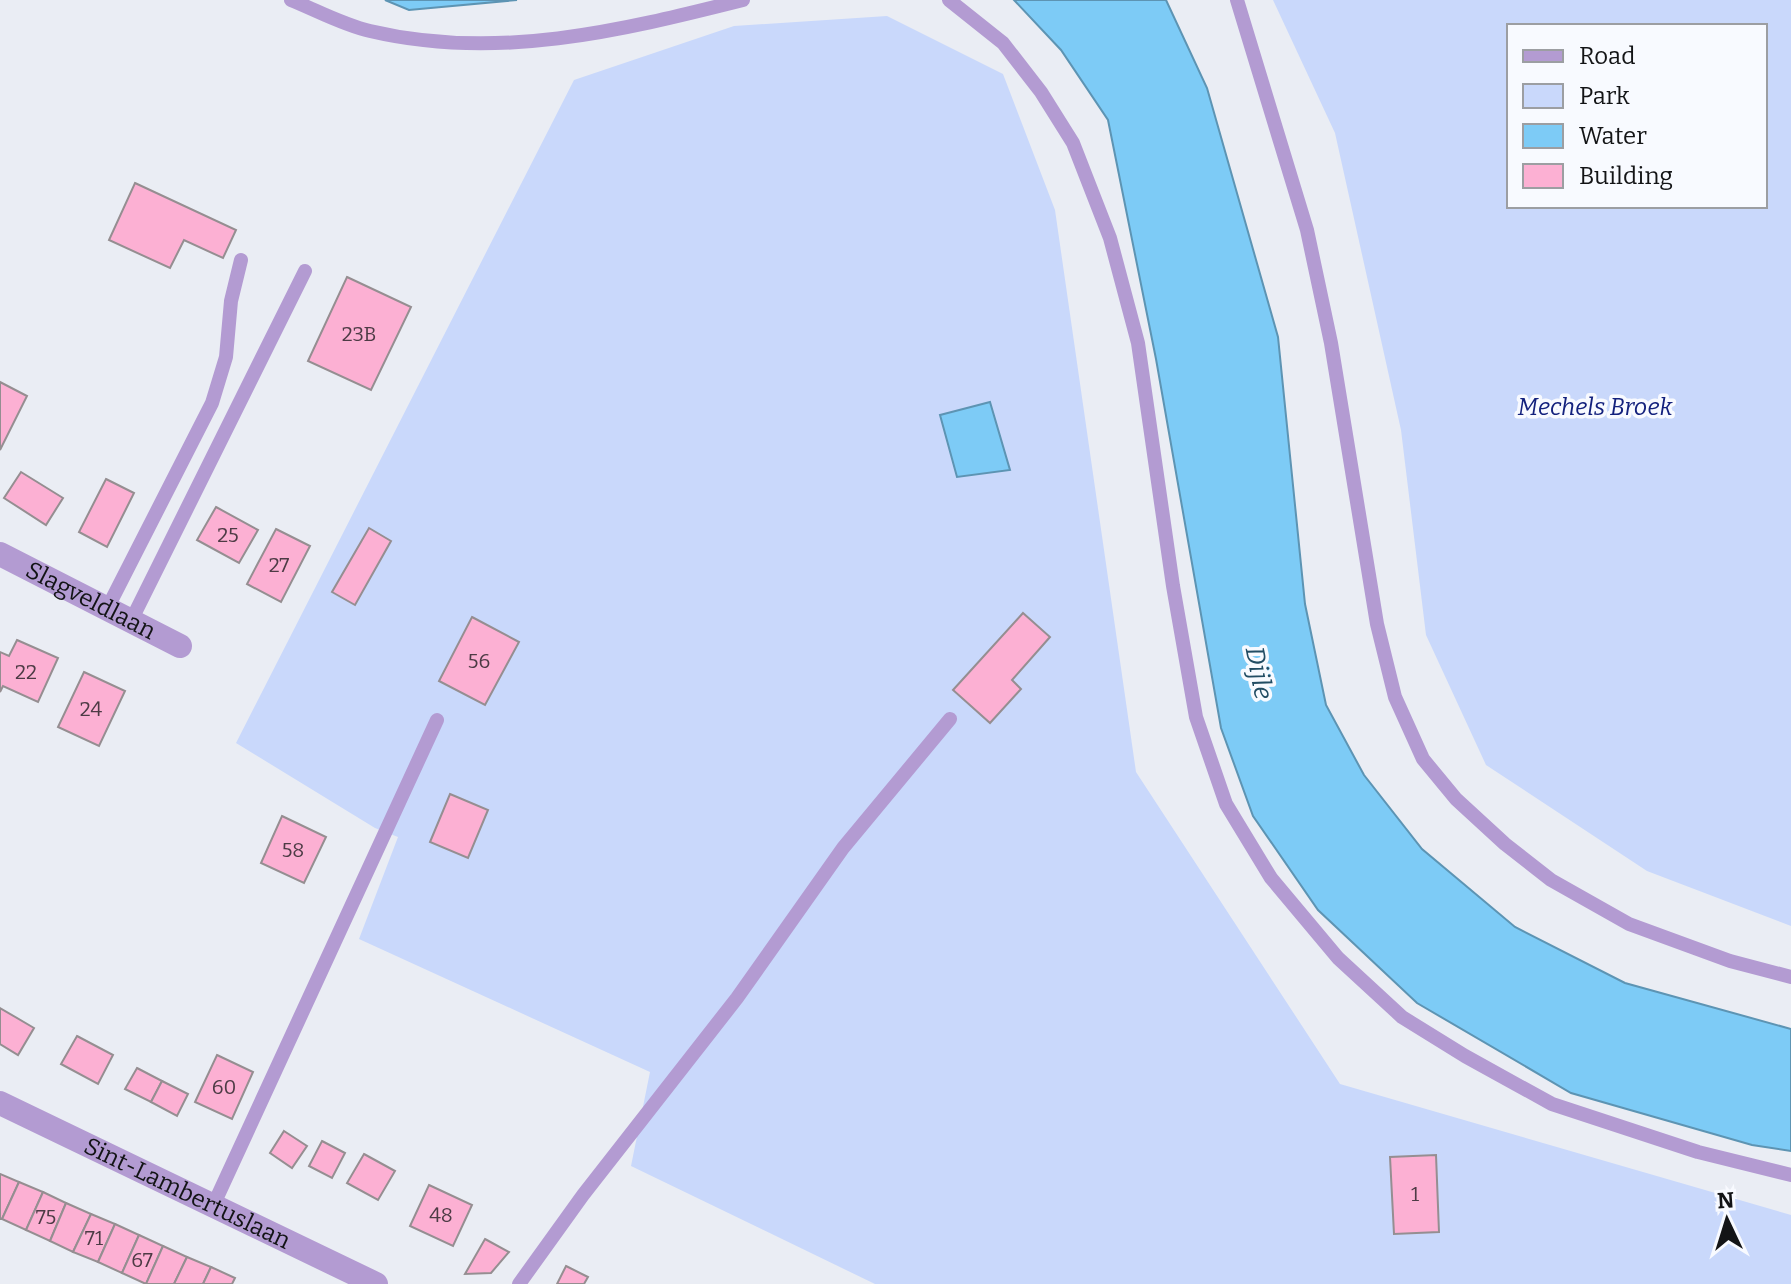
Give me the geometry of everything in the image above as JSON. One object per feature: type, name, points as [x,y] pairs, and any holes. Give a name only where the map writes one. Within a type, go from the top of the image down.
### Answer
[{"type":"street","name":"Slagveldlaan","points":[[0,554],[180,646]]},
{"type":"street","name":"Sint-Lambertuslaan","points":[[0,1103],[376,1284]]},
{"type":"lane","points":[[291,0],[367,31],[428,42],[501,45],[653,23],[743,0]]},
{"type":"lane","points":[[949,0],[1003,43],[1041,92],[1073,143],[1110,238],[1138,343],[1173,586],[1196,717],[1226,804],[1271,878],[1338,958],[1402,1017],[1465,1056],[1552,1104],[1698,1152],[1791,1175]]},
{"type":"lane","points":[[1237,0],[1307,230],[1331,343],[1377,624],[1395,697],[1423,759],[1456,799],[1505,844],[1551,880],[1629,924],[1730,961],[1791,977]]},
{"type":"lane","points":[[107,609],[212,403],[226,357],[231,301],[241,260]]},
{"type":"lane","points":[[131,621],[305,271]]},
{"type":"lane","points":[[519,1284],[583,1195],[737,998],[843,848],[950,719]]},
{"type":"lane","points":[[213,1206],[437,720]]},
{"type":"green space","name":"Mechels Broek","points":[[1273,0],[1791,0],[1791,926],[1647,871],[1486,765],[1426,635],[1401,430],[1335,133]]},
{"type":"green space","points":[[887,16],[1003,74],[1055,210],[1136,772],[1340,1084],[1791,1215],[1791,1284],[875,1284],[631,1166],[650,1072],[359,939],[398,837],[375,828],[236,743],[574,80],[734,26]]},
{"type":"water","points":[[385,0],[517,0],[409,10]]},
{"type":"water","name":"Dijle","points":[[1014,0],[1166,0],[1207,88],[1278,337],[1305,604],[1326,705],[1364,775],[1422,849],[1515,927],[1625,983],[1791,1029],[1791,1151],[1752,1145],[1571,1093],[1417,1003],[1318,910],[1253,816],[1221,728],[1156,359],[1108,120],[1061,50]]},
{"type":"water","points":[[990,402],[1010,470],[957,477],[940,415]]},
{"type":"building","points":[[135,183],[236,230],[223,258],[184,240],[170,268],[109,240]]},
{"type":"building","points":[[347,277],[411,307],[371,390],[308,361]]},
{"type":"building","points":[[0,382],[27,396],[0,450]]},
{"type":"building","points":[[21,472],[63,498],[46,525],[4,498]]},
{"type":"building","points":[[106,479],[134,493],[107,547],[79,532]]},
{"type":"building","points":[[216,507],[258,530],[239,563],[197,540]]},
{"type":"building","points":[[369,528],[391,541],[355,605],[332,592]]},
{"type":"building","points":[[276,529],[310,546],[281,602],[247,584]]},
{"type":"building","points":[[1023,613],[1050,637],[1012,680],[1021,689],[990,723],[953,690]]},
{"type":"building","points":[[472,617],[519,642],[485,705],[439,681]]},
{"type":"building","points":[[17,640],[58,658],[38,702],[3,686],[0,692],[0,652],[9,656]]},
{"type":"building","points":[[84,672],[125,691],[99,746],[58,727]]},
{"type":"building","points":[[450,794],[488,810],[468,858],[430,842]]},
{"type":"building","points":[[282,816],[326,837],[304,883],[261,863]]},
{"type":"building","points":[[0,1008],[34,1028],[18,1055],[0,1044]]},
{"type":"building","points":[[77,1036],[113,1055],[98,1084],[61,1064]]},
{"type":"building","points":[[217,1055],[253,1072],[232,1119],[195,1102]]},
{"type":"building","points":[[137,1068],[162,1081],[151,1102],[125,1089]]},
{"type":"building","points":[[162,1081],[188,1094],[177,1116],[151,1102]]},
{"type":"building","points":[[284,1131],[307,1146],[292,1168],[270,1153]]},
{"type":"building","points":[[322,1141],[345,1153],[332,1178],[309,1166]]},
{"type":"building","points":[[364,1154],[395,1171],[378,1200],[347,1183]]},
{"type":"building","points":[[1436,1155],[1439,1232],[1394,1234],[1390,1157]]},
{"type":"building","points":[[0,1174],[19,1182],[2,1219],[0,1219]]},
{"type":"building","points":[[19,1182],[43,1192],[26,1230],[2,1219]]},
{"type":"building","points":[[429,1185],[472,1205],[453,1246],[410,1226]]},
{"type":"building","points":[[43,1192],[66,1203],[50,1241],[26,1230]]},
{"type":"building","points":[[66,1203],[91,1214],[73,1252],[50,1241]]},
{"type":"building","points":[[91,1214],[115,1224],[98,1262],[73,1252]]},
{"type":"building","points":[[115,1224],[139,1235],[122,1273],[98,1262]]},
{"type":"building","points":[[139,1235],[163,1246],[146,1284],[122,1273]]},
{"type":"building","points":[[485,1239],[509,1252],[491,1273],[465,1274]]},
{"type":"building","points":[[163,1246],[187,1257],[174,1284],[146,1284]]},
{"type":"building","points":[[187,1257],[211,1267],[203,1284],[174,1284]]},
{"type":"building","points":[[566,1266],[588,1277],[584,1284],[557,1284]]},
{"type":"building","points":[[211,1267],[235,1278],[232,1284],[203,1284]]}]
